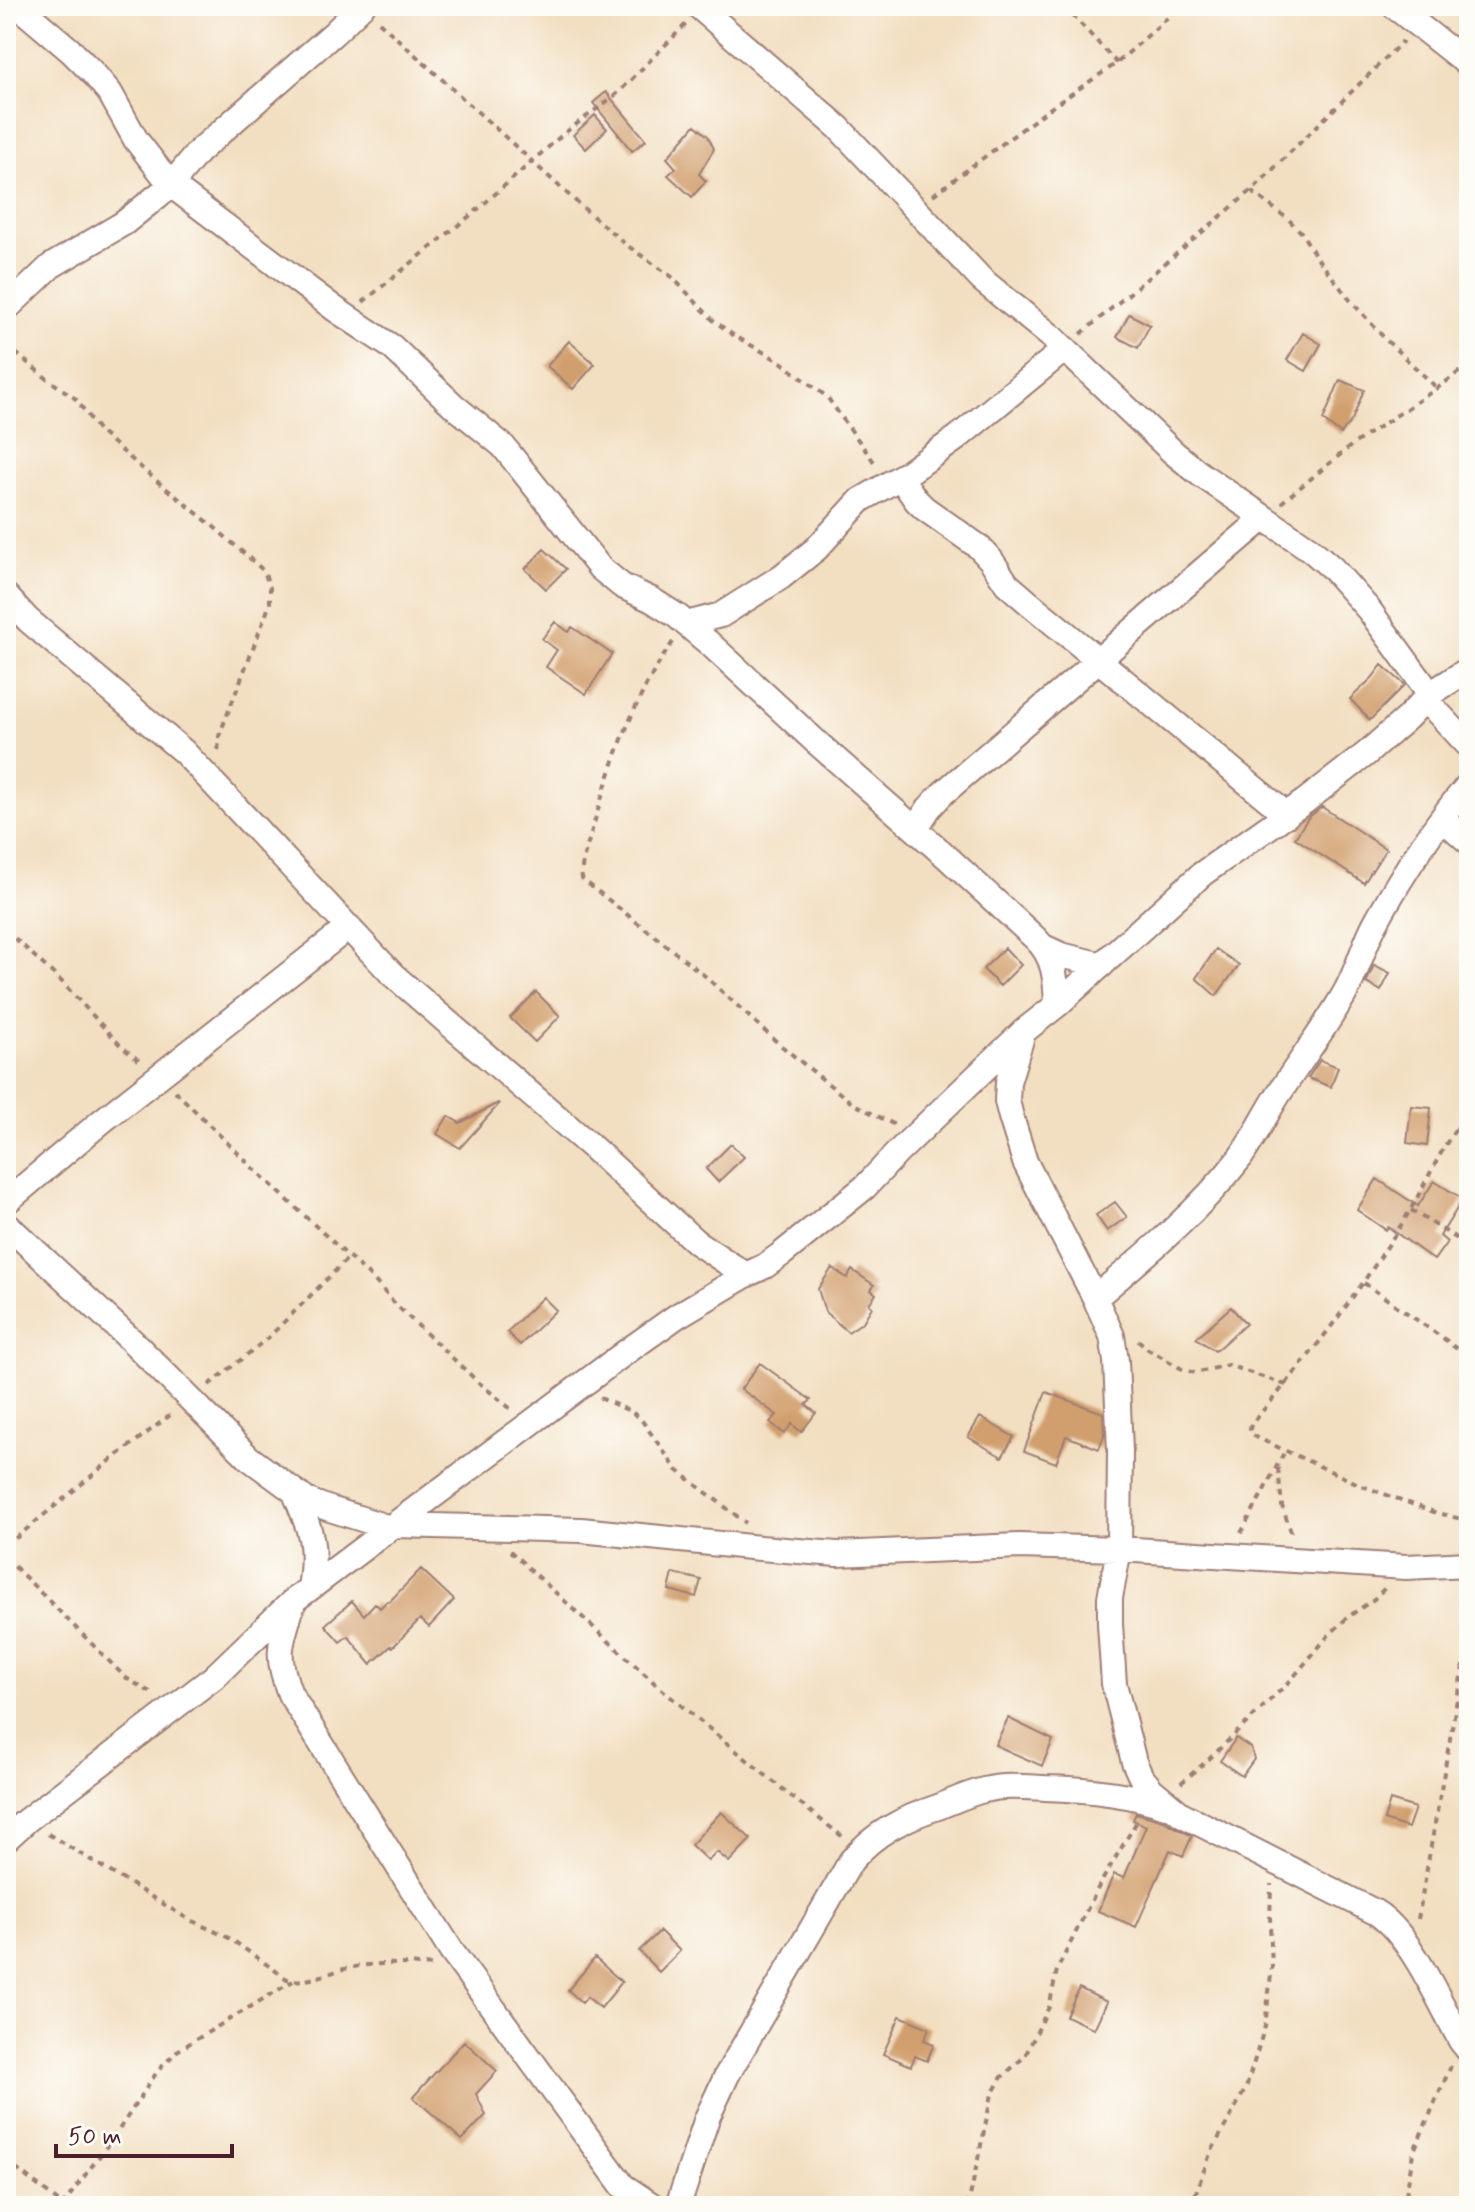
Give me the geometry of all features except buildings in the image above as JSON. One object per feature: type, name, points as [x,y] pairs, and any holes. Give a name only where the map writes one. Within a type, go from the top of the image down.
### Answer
[{"type":"street","points":[[18,6],[94,74],[110,93],[136,140],[171,185],[346,317],[392,347],[453,405],[503,446],[600,568],[622,586],[652,600],[686,624],[1046,948],[1102,965]]},
{"type":"street","points":[[6,309],[51,266],[124,223],[171,185],[198,152],[362,6]]},
{"type":"street","points":[[1394,6],[1469,65]]},
{"type":"street","points":[[700,7],[838,127],[982,280],[1065,349],[1174,453],[1310,549],[1332,568],[1369,610],[1428,696],[1469,746]]},
{"type":"street","points":[[686,624],[721,615],[781,577],[816,549],[861,500],[957,438],[1065,349]]},
{"type":"street","points":[[900,477],[916,500],[979,547],[1007,584],[1287,815]]},
{"type":"street","points":[[915,829],[942,794],[1264,518]]},
{"type":"street","points":[[6,596],[28,620],[184,752],[393,975],[696,1242],[746,1275]]},
{"type":"street","points":[[6,1839],[17,1824],[214,1677],[302,1595],[393,1526],[677,1316],[783,1253],[865,1187],[1024,1031],[1202,874],[1287,815],[1366,754],[1428,696],[1469,669]]},
{"type":"street","points":[[1095,1298],[1148,1253],[1241,1156],[1347,989],[1375,922],[1442,818],[1469,784]]},
{"type":"street","points":[[1442,818],[1469,842]]},
{"type":"street","points":[[6,1202],[102,1121],[349,927]]},
{"type":"street","points":[[1046,948],[1056,980],[1057,1005]]},
{"type":"street","points":[[1024,1031],[1008,1082],[1009,1109],[1025,1162],[1112,1336],[1120,1451],[1119,1549],[1110,1598],[1114,1684],[1134,1762],[1141,1777],[1161,1802]]},
{"type":"street","points":[[6,1224],[131,1340],[249,1458],[306,1500],[393,1526],[581,1530],[837,1554],[1019,1546],[1119,1549],[1406,1567],[1469,1564]]},
{"type":"street","points":[[294,1491],[311,1535],[314,1555],[280,1650],[280,1664],[290,1694],[465,1970],[622,2196],[653,2206]]},
{"type":"street","points":[[678,2206],[707,2118],[727,2075],[859,1850],[883,1830],[986,1790],[1020,1787],[1074,1789],[1161,1802],[1385,1918],[1412,1953],[1465,2046]]},
{"type":"path","points":[[362,6],[625,244],[672,277],[713,320],[781,362],[827,397],[876,465],[900,477]]},
{"type":"path","points":[[1064,6],[1117,63]]},
{"type":"path","points":[[915,208],[1117,63],[1181,6]]},
{"type":"path","points":[[346,317],[477,210],[562,135],[618,93],[700,7]]},
{"type":"path","points":[[1065,349],[1251,191],[1418,26]]},
{"type":"path","points":[[1251,191],[1301,232],[1350,300],[1387,341],[1437,388]]},
{"type":"path","points":[[6,345],[76,399],[99,431],[264,571],[270,588],[270,604],[219,736],[216,785]]},
{"type":"path","points":[[1264,518],[1352,445],[1469,364]]},
{"type":"path","points":[[686,624],[649,678],[628,726],[602,793],[586,850],[582,879],[705,976],[779,1044],[852,1103],[915,1135]]},
{"type":"path","points":[[6,930],[61,981],[121,1046],[160,1077],[477,1381],[529,1424]]},
{"type":"path","points":[[1469,1110],[1455,1128],[1411,1210],[1364,1283],[1250,1429],[1251,1434],[1260,1439],[1365,1487],[1469,1521]]},
{"type":"path","points":[[1455,1128],[1469,1136]]},
{"type":"path","points":[[1411,1210],[1469,1246]]},
{"type":"path","points":[[6,1546],[269,1337],[349,1257]]},
{"type":"path","points":[[1364,1283],[1469,1359]]},
{"type":"path","points":[[1136,1340],[1192,1372],[1228,1365],[1286,1385]]},
{"type":"path","points":[[583,1384],[601,1398],[640,1418],[677,1470],[752,1527]]},
{"type":"path","points":[[1228,1556],[1285,1451]]},
{"type":"path","points":[[1278,1465],[1282,1506],[1305,1561]]},
{"type":"path","points":[[485,1527],[660,1688],[859,1850]]},
{"type":"path","points":[[6,1558],[126,1678],[174,1707]]},
{"type":"path","points":[[965,2206],[970,2196],[992,2094],[1002,2077],[1025,2056],[1049,2007],[1057,1970],[1100,1884],[1161,1802],[1291,1680],[1329,1635],[1374,1599],[1406,1567]]},
{"type":"path","points":[[1412,1953],[1469,1648]]},
{"type":"path","points":[[1461,1679],[1469,1682]]},
{"type":"path","points":[[17,1824],[69,1849],[188,1919],[231,1939],[277,1974],[293,1981]]},
{"type":"path","points":[[1191,2206],[1210,2154],[1246,2088],[1265,2026],[1272,1966],[1272,1860]]},
{"type":"path","points":[[6,2161],[62,2206],[116,2134],[157,2072],[177,2051],[293,1981],[350,1967],[395,1962],[465,1970]]},
{"type":"path","points":[[1401,2206],[1406,2195],[1413,2153],[1465,2046]]}]
